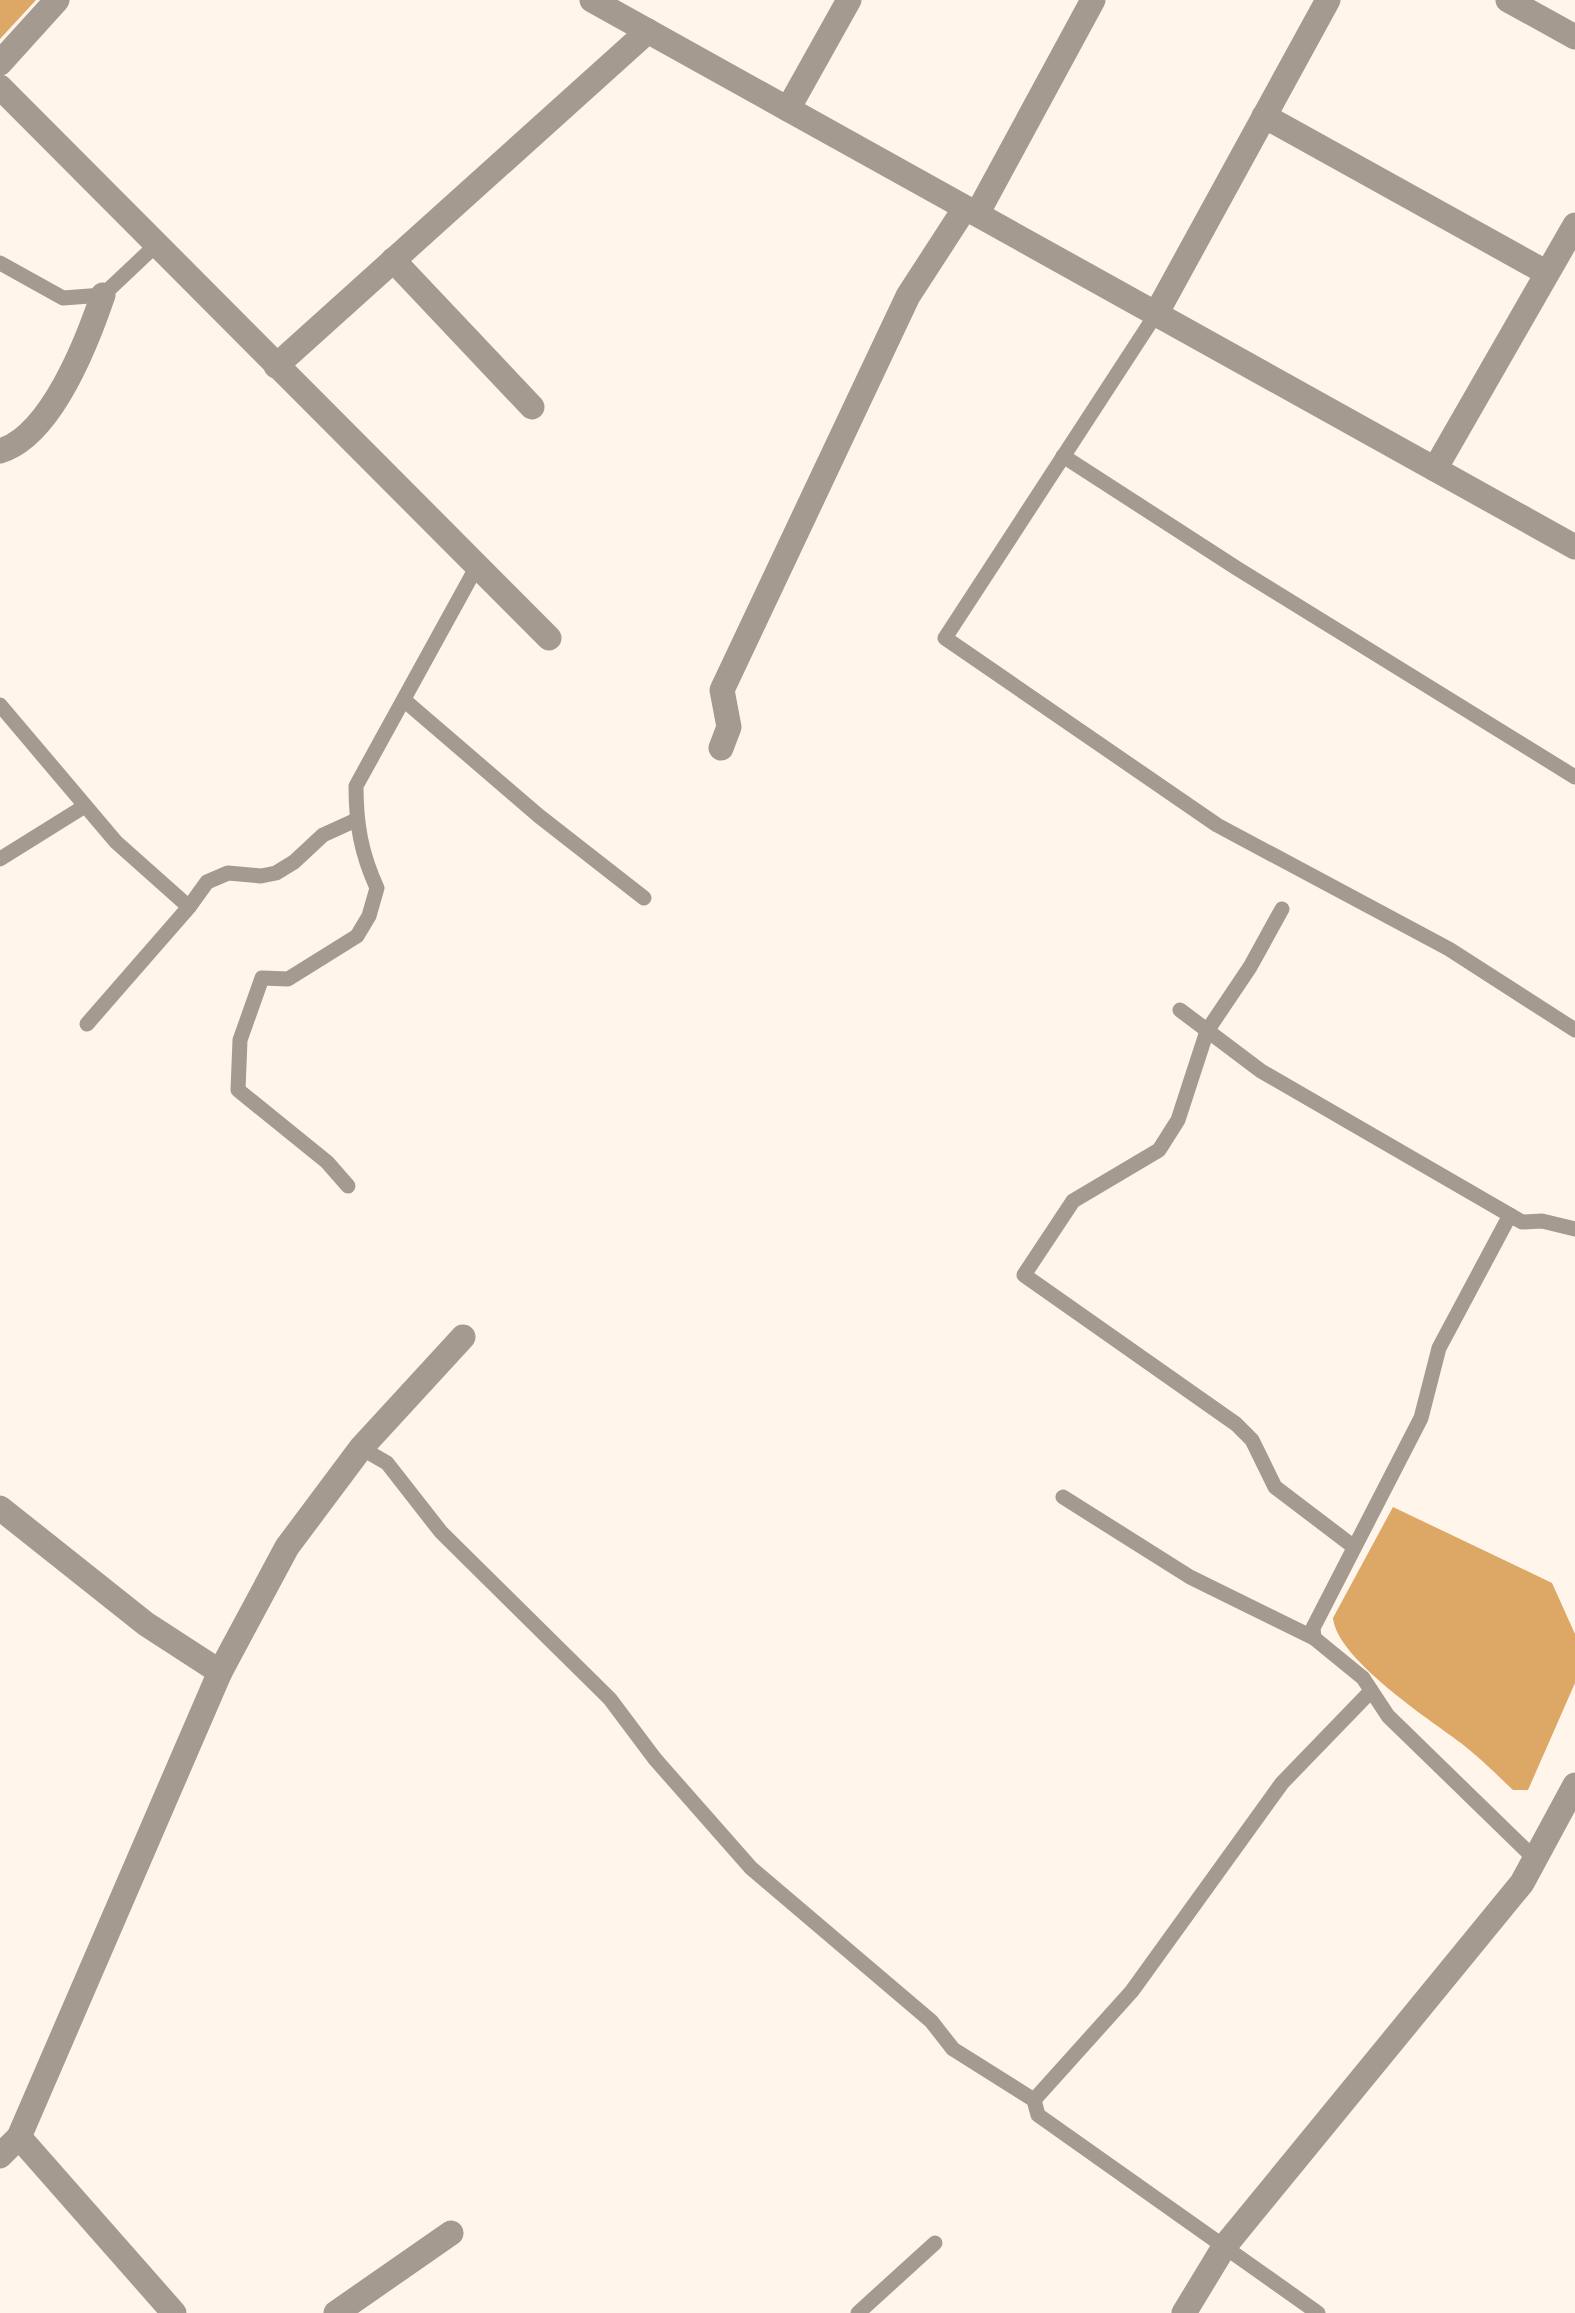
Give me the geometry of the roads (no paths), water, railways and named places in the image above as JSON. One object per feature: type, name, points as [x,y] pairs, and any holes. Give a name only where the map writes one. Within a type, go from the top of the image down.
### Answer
[{"type":"street","points":[[0,63],[57,0]]},
{"type":"street","points":[[592,0],[1575,547]]},
{"type":"street","points":[[788,109],[849,0]]},
{"type":"street","points":[[721,748],[728,726],[722,690],[908,296],[971,211],[1093,0]]},
{"type":"street","points":[[1156,314],[1328,0]]},
{"type":"street","points":[[1508,0],[1575,37]]},
{"type":"street","points":[[276,366],[648,31]]},
{"type":"street","points":[[0,87],[549,638]]},
{"type":"street","points":[[1264,116],[1547,273]]},
{"type":"street","points":[[1434,469],[1575,225]]},
{"type":"street","points":[[394,260],[532,407]]},
{"type":"street","points":[[0,451],[16,446],[40,420],[83,351],[103,295]]},
{"type":"street","points":[[0,2156],[19,2137],[220,1672],[287,1547],[361,1448],[463,1337]]},
{"type":"street","points":[[0,1508],[146,1624],[220,1672]]},
{"type":"street","points":[[1184,2313],[1224,2247],[1522,1883],[1567,1821],[1575,1785]]},
{"type":"street","points":[[19,2137],[174,2313]]},
{"type":"street","points":[[336,2313],[450,2234]]},
{"type":"lane","points":[[0,263],[64,298],[103,295],[156,245]]},
{"type":"lane","points":[[1156,314],[945,638],[1217,826],[1449,948],[1575,1030]]},
{"type":"lane","points":[[1063,456],[1238,570],[1575,777]]},
{"type":"lane","points":[[348,1186],[327,1162],[238,1090],[240,1040],[262,978],[288,980],[320,962],[357,936],[369,916],[377,888],[363,857],[356,820],[356,786],[477,566]]},
{"type":"lane","points":[[404,700],[539,816],[644,898]]},
{"type":"lane","points":[[0,705],[116,842],[189,907]]},
{"type":"lane","points":[[0,859],[86,806]]},
{"type":"lane","points":[[86,1024],[189,907],[206,882],[228,873],[276,873],[323,836],[356,820]]},
{"type":"lane","points":[[1282,909],[1250,967],[1207,1031],[1178,1120],[1159,1150],[1073,1201],[1024,1275],[1236,1424],[1252,1440],[1275,1487],[1354,1547]]},
{"type":"lane","points":[[1180,1010],[1261,1071],[1522,1222],[1542,1221],[1575,1229]]},
{"type":"lane","points":[[1314,1638],[1312,1628],[1421,1418],[1439,1348],[1510,1215]]},
{"type":"lane","points":[[361,1448],[387,1463],[441,1532],[610,1699],[655,1759],[751,1868],[932,2021],[953,2048],[1034,2100],[1038,2115],[1318,2313]]},
{"type":"lane","points":[[1063,1497],[1190,1576],[1314,1638],[1362,1678],[1388,1716],[1535,1860]]},
{"type":"lane","points":[[1034,2100],[1132,1991],[1282,1783],[1371,1691]]},
{"type":"lane","points":[[858,2313],[936,2242]]}]
